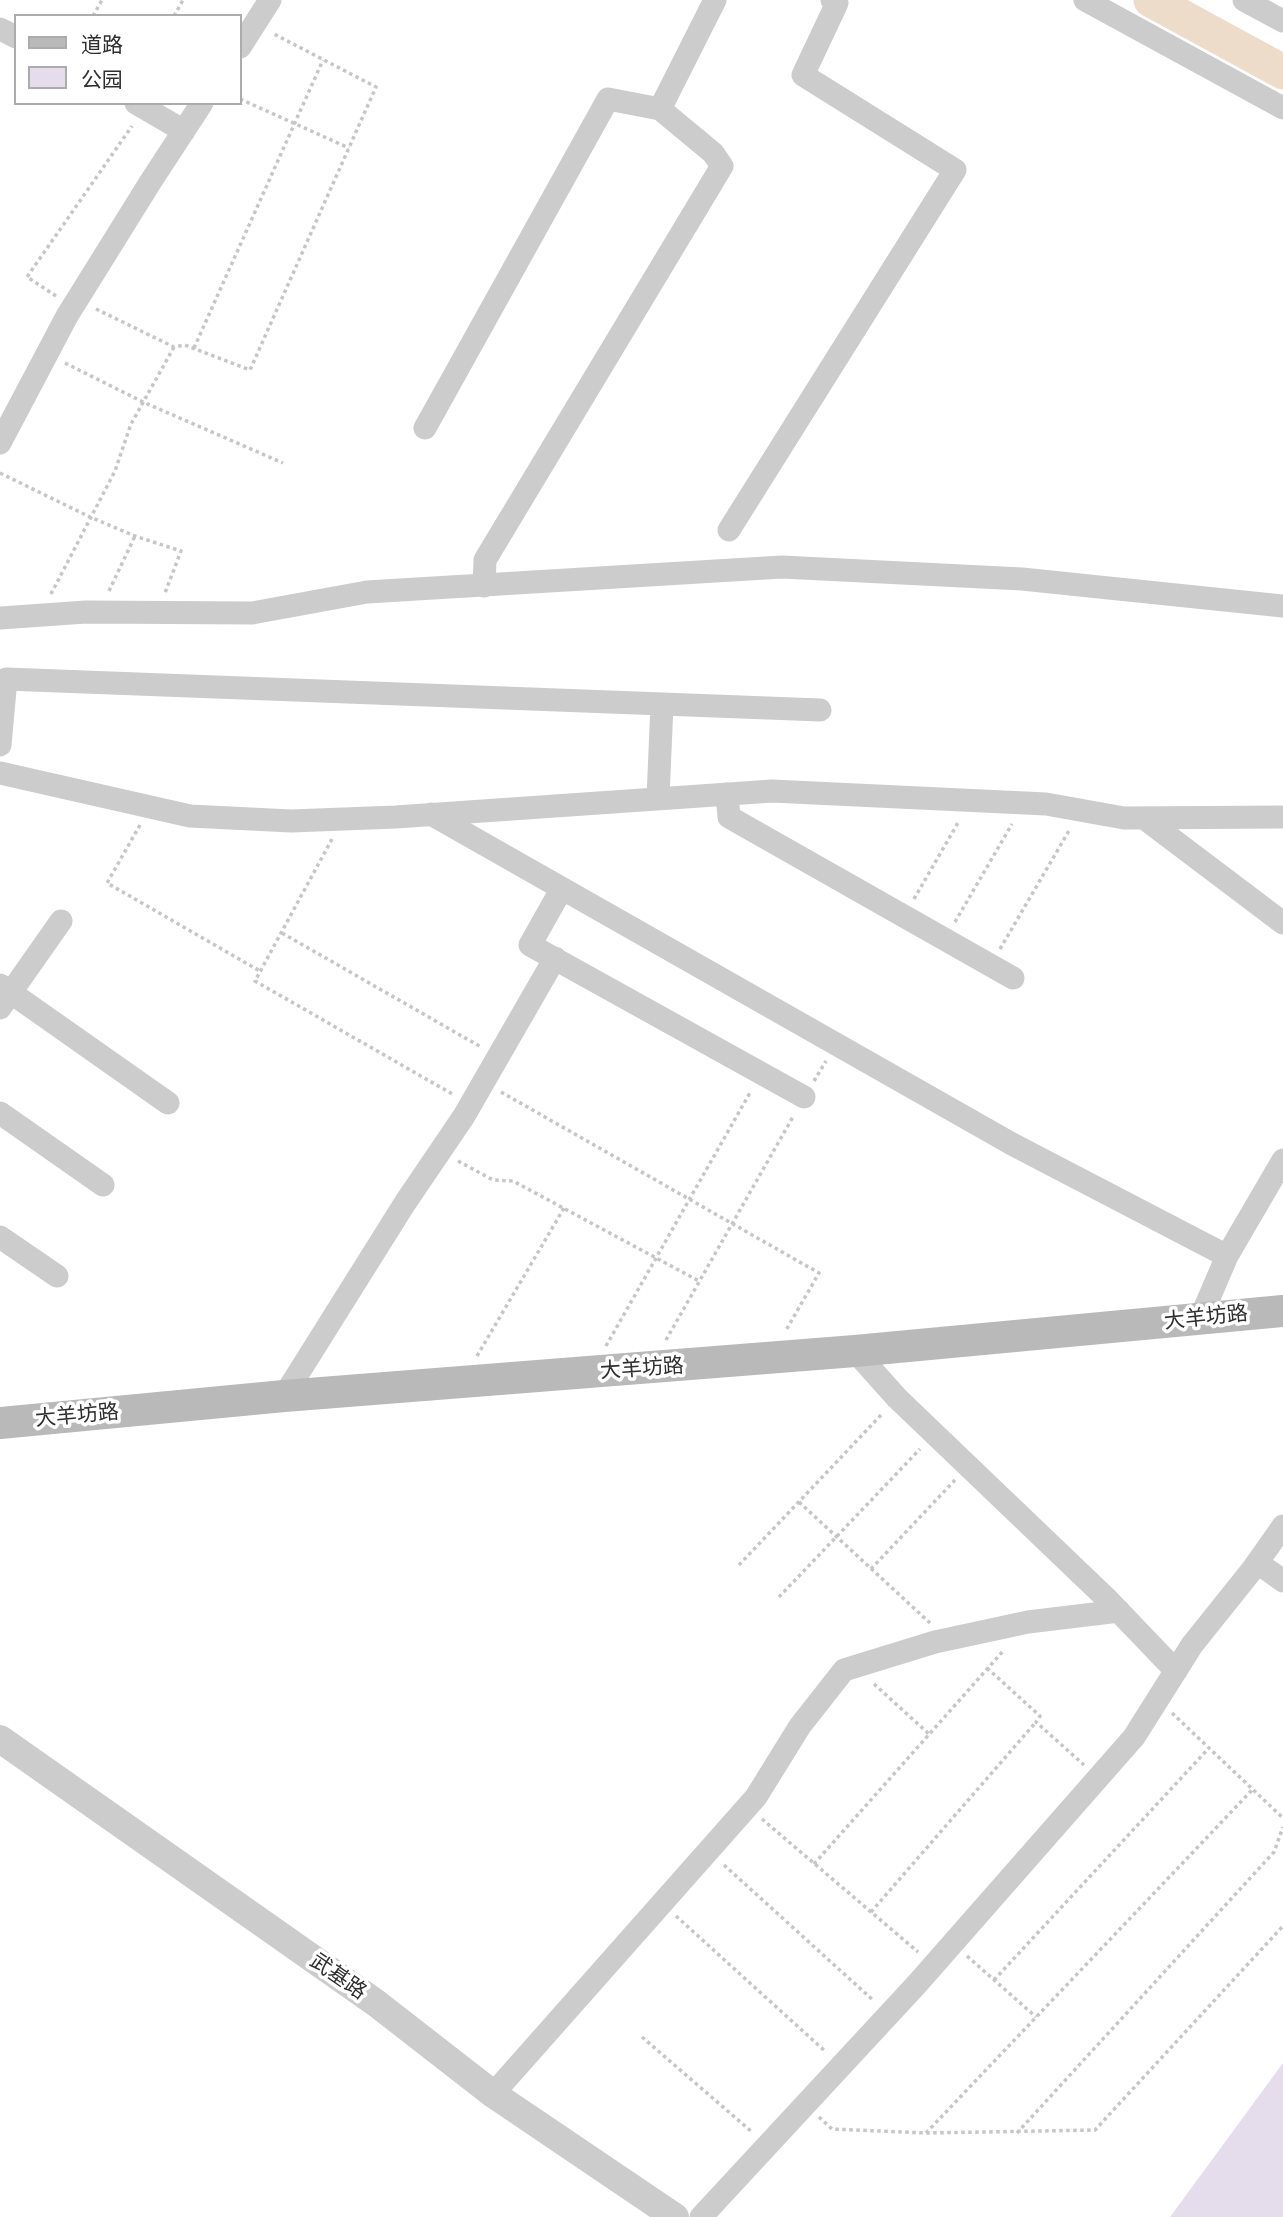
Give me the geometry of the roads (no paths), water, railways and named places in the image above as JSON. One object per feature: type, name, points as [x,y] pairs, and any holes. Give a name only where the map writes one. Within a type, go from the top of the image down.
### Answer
[{"type":"main road","name":"大羊坊路","points":[[0,1423],[284,1396],[770,1359],[1283,1311]]},
{"type":"street","points":[[242,44],[270,0]]},
{"type":"street","points":[[660,109],[715,0]]},
{"type":"street","points":[[729,530],[955,170],[803,75],[837,3],[832,0]]},
{"type":"street","points":[[1085,0],[1283,108]]},
{"type":"street","points":[[1244,0],[1283,21]]},
{"type":"street","points":[[425,428],[608,99],[660,109],[713,153],[722,166],[485,560],[484,586]]},
{"type":"street","points":[[0,443],[75,304],[201,105]]},
{"type":"street","points":[[140,106],[184,131]]},
{"type":"street","points":[[0,618],[99,612],[252,613],[367,592],[782,567],[1022,579],[1283,606]]},
{"type":"street","points":[[0,745],[6,679],[820,710]]},
{"type":"street","points":[[658,798],[662,704]]},
{"type":"street","points":[[0,773],[190,816],[291,821],[772,791],[1025,803],[1124,818],[1283,817]]},
{"type":"street","points":[[727,793],[729,817],[1013,978]]},
{"type":"street","points":[[431,814],[1012,1144],[1227,1256]]},
{"type":"street","points":[[1144,818],[1283,923]]},
{"type":"street","points":[[561,890],[530,945],[804,1097]]},
{"type":"street","points":[[61,921],[4,995],[168,1103]]},
{"type":"street","points":[[284,1396],[405,1203],[471,1104],[555,958]]},
{"type":"street","points":[[0,1113],[103,1185]]},
{"type":"street","points":[[1200,1320],[1227,1256],[1283,1160]]},
{"type":"street","points":[[0,1237],[57,1276]]},
{"type":"street","points":[[855,1351],[897,1398],[1119,1611],[1176,1671]]},
{"type":"street","points":[[701,2217],[953,1944],[1134,1737],[1192,1645],[1258,1563],[1283,1526]]},
{"type":"street","points":[[1258,1563],[1283,1581]]},
{"type":"street","points":[[494,2094],[747,1806],[800,1726],[844,1670],[947,1639],[1028,1622],[1119,1611]]},
{"type":"street","name":"武基路","points":[[0,1739],[376,2004],[494,2094],[675,2217]]},
{"type":"waterway","points":[[1151,0],[1283,72]]}]
